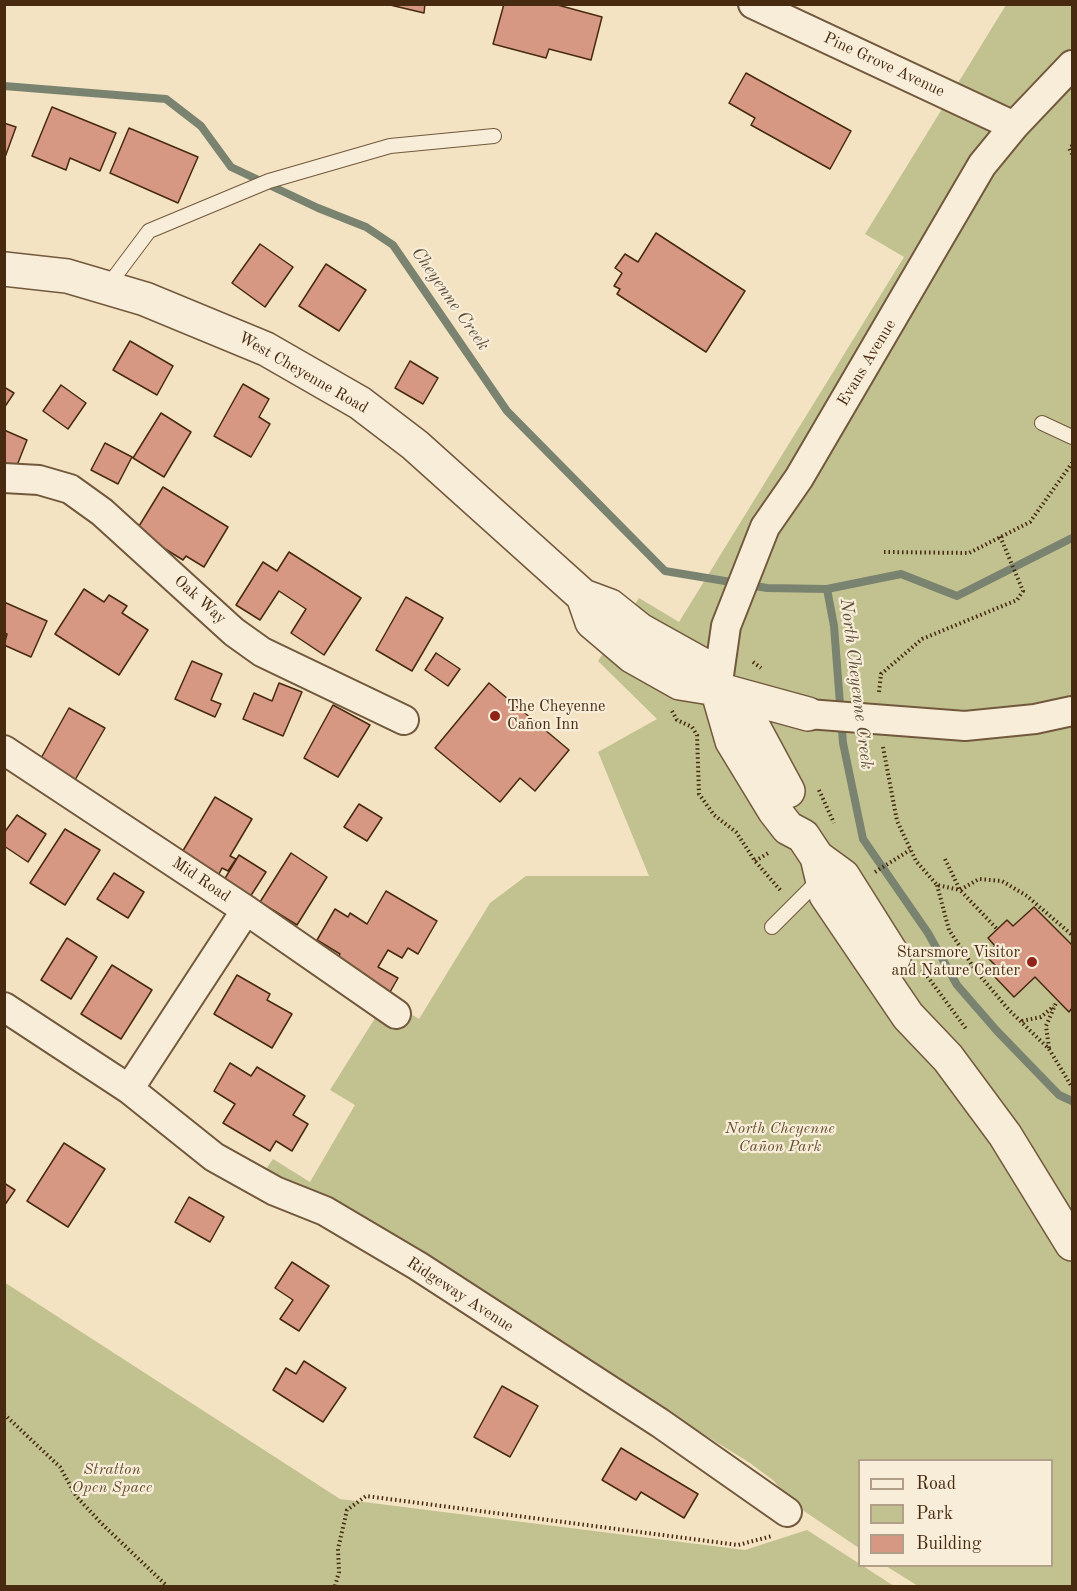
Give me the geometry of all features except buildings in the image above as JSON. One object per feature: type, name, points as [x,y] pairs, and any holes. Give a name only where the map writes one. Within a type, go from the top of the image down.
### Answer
[{"type":"street","name":"Pine Grove Avenue","points":[[753,4],[1014,126]]},
{"type":"street","name":"Evans Avenue","points":[[717,689],[728,618],[754,549],[765,527],[799,478],[982,165],[1014,126],[1072,65]]},
{"type":"street","name":"West Cheyenne Road","points":[[4,268],[37,271],[107,287],[145,299],[246,339],[360,403],[415,445],[587,609],[632,656],[680,683],[717,689],[820,715]]},
{"type":"street","name":"Oak Way","points":[[4,478],[39,480],[70,489],[102,512],[234,632],[262,652],[404,720]]},
{"type":"street","points":[[717,689],[753,726],[806,818],[814,857],[843,876],[927,1009],[948,1058],[1005,1135],[1072,1244]]},
{"type":"street","points":[[820,715],[872,717],[965,726],[1035,719],[1072,711]]},
{"type":"street","name":"Mid Road","points":[[4,750],[246,910],[396,1014]]},
{"type":"street","points":[[129,1089],[246,910]]},
{"type":"street","name":"Ridgeway Avenue","points":[[4,1007],[129,1089],[214,1157],[275,1191],[325,1211],[418,1266],[660,1423],[781,1523]]},
{"type":"lane","points":[[107,287],[149,231],[269,180],[390,146],[494,136]]},
{"type":"lane","points":[[1042,423],[1072,437]]},
{"type":"lane","points":[[772,927],[814,857]]},
{"type":"path","points":[[1072,146],[1069,148],[1072,154]]},
{"type":"path","points":[[884,552],[969,553],[1001,538],[1030,522],[1072,463]]},
{"type":"path","points":[[1001,538],[1023,591],[1017,600],[922,639],[881,674],[872,717],[897,821],[916,861],[937,885],[949,930],[975,971],[1009,1010],[1049,1048],[1072,1087]]},
{"type":"path","points":[[672,711],[677,720],[692,727],[697,735],[699,794],[714,815],[735,832],[774,882]]},
{"type":"path","points":[[870,876],[910,850]]},
{"type":"path","points":[[945,859],[960,890],[998,929]]},
{"type":"path","points":[[937,885],[960,890],[979,879],[1002,881],[1028,896],[1072,935]]},
{"type":"path","points":[[1022,1021],[1041,1017],[1056,1003],[1046,1026],[1049,1048]]},
{"type":"path","points":[[4,1414],[60,1467],[76,1496],[167,1587]]},
{"type":"path","points":[[335,1587],[339,1572],[338,1549],[346,1510],[366,1496],[738,1545],[781,1523]]},
{"type":"green space","name":"North Cheyenne Cañon Park","points":[[1006,5],[1072,5],[1072,1586],[918,1586],[888,1567],[1053,1567],[1053,1459],[858,1459],[858,1547],[789,1501],[774,1481],[750,1463],[477,1294],[391,1233],[353,1211],[266,1169],[273,1159],[310,1182],[355,1105],[330,1090],[387,999],[419,1019],[490,903],[526,876],[649,876],[598,752],[657,719],[598,661],[639,598],[679,622],[904,257],[865,234]]},
{"type":"green space","name":"Stratton Open Space","points":[[4,1282],[340,1499],[745,1550],[807,1530],[858,1563],[858,1567],[864,1567],[894,1586],[5,1586]]},
{"type":"waterway","name":"Cheyenne Creek","points":[[4,86],[166,99],[201,126],[231,167],[318,208],[366,227],[393,245],[507,411],[665,571],[767,588],[827,589],[901,574],[957,596],[1072,538]]},
{"type":"waterway","name":"North Cheyenne Creek","points":[[827,589],[834,626],[843,743],[863,839],[928,933],[957,985],[997,1031],[1059,1095],[1072,1101]]},
{"type":"place","name":"The Cheyenne Cañon Inn","points":[[495,716]]},
{"type":"place","name":"Starsmore Visitor and Nature Center","points":[[1032,962]]}]
